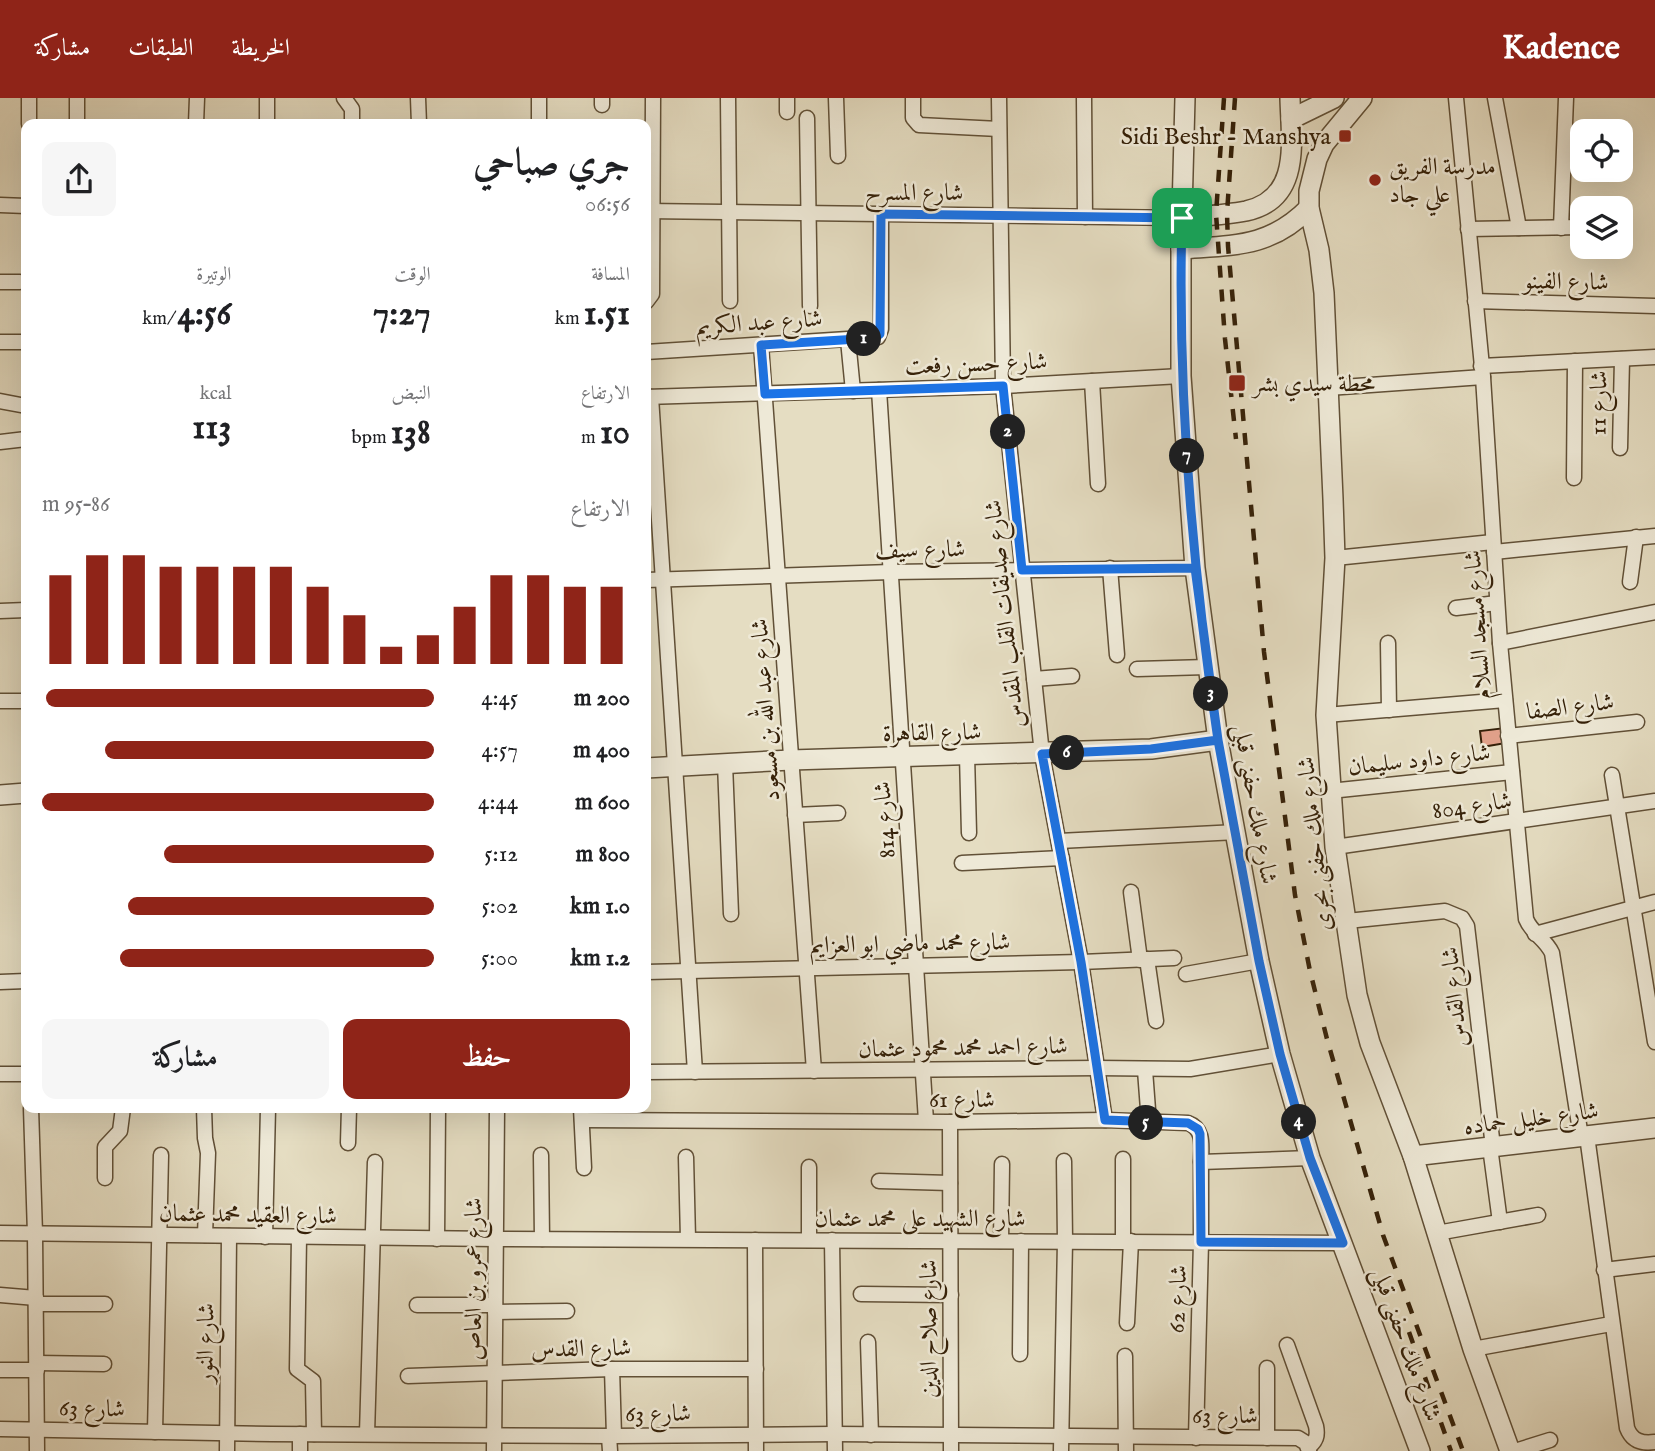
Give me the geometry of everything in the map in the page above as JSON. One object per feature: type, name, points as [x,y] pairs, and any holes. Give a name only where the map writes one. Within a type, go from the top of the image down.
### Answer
[{"type":"street","points":[[29,98],[29,119]]},
{"type":"street","points":[[77,98],[77,119]]},
{"type":"street","points":[[196,119],[197,98]]},
{"type":"street","points":[[267,98],[267,119]]},
{"type":"street","points":[[344,98],[352,109],[352,119]]},
{"type":"street","points":[[418,98],[419,119]]},
{"type":"street","points":[[539,98],[539,119]]},
{"type":"street","points":[[651,154],[653,98]]},
{"type":"street","points":[[728,98],[730,301]]},
{"type":"street","points":[[836,98],[838,156]]},
{"type":"street","points":[[913,98],[913,118],[919,125],[999,129]]},
{"type":"street","name":"شارع صديقات القلب المقدس","points":[[999,98],[1003,386],[1022,570],[1042,754],[1081,962],[1105,1120]]},
{"type":"street","points":[[1084,98],[1085,217]]},
{"type":"street","name":"شارع ملك حفنى قبلى","points":[[1185,98],[1181,376],[1195,568],[1218,740],[1259,961],[1280,1054],[1310,1158],[1420,1451]]},
{"type":"street","points":[[1182,218],[1244,211],[1268,202],[1278,192],[1290,166],[1290,98]]},
{"type":"street","points":[[1291,119],[1334,98]]},
{"type":"street","name":"شارع ملك حفنى بحرى","points":[[1362,98],[1334,130],[1317,159],[1312,175],[1310,208],[1322,271],[1335,558],[1326,715],[1335,847],[1357,995],[1370,1043],[1413,1156],[1473,1349],[1513,1451]]},
{"type":"street","name":"شارع مسجد السلام","points":[[1455,98],[1482,372],[1500,643],[1525,919],[1535,934],[1544,939],[1552,953],[1584,1136],[1627,1429],[1630,1436],[1650,1445]]},
{"type":"street","points":[[1495,98],[1519,228]]},
{"type":"street","points":[[1561,228],[1566,98]]},
{"type":"street","points":[[807,118],[810,306]]},
{"type":"street","points":[[0,205],[21,206]]},
{"type":"street","points":[[1181,249],[1259,241],[1282,232],[1310,208]]},
{"type":"street","name":"شارع المسرح","points":[[651,211],[1182,218]]},
{"type":"street","name":"شارع عبد الكريم","points":[[651,352],[874,338],[880,334],[881,214]]},
{"type":"street","points":[[1468,229],[1570,228]]},
{"type":"street","points":[[651,266],[651,295]]},
{"type":"street","points":[[0,282],[20,282]]},
{"type":"street","name":"شارع الفينو","points":[[1475,302],[1655,306]]},
{"type":"street","points":[[848,340],[853,391]]},
{"type":"street","points":[[0,342],[21,342]]},
{"type":"street","name":"شارع عبد الله بن مسعود","points":[[761,345],[814,1072]]},
{"type":"street","points":[[1328,388],[1575,361],[1655,357]]},
{"type":"street","name":"شارع 11","points":[[1620,448],[1622,359]]},
{"type":"street","points":[[1574,478],[1575,361]]},
{"type":"street","name":"شارع حسن رفعت","points":[[651,397],[1003,386],[1181,376]]},
{"type":"street","points":[[1093,381],[1098,484]]},
{"type":"street","name":"شارع 814","points":[[879,390],[926,1121]]},
{"type":"street","points":[[0,401],[21,405]]},
{"type":"street","points":[[651,433],[695,1072]]},
{"type":"street","points":[[0,442],[21,440]]},
{"type":"street","points":[[1335,558],[1655,536]]},
{"type":"street","points":[[1630,582],[1636,537]]},
{"type":"street","points":[[1110,568],[1117,655]]},
{"type":"street","name":"شارع سيف","points":[[651,580],[891,572],[1195,568]]},
{"type":"street","points":[[1456,608],[1497,603]]},
{"type":"street","points":[[0,611],[21,610]]},
{"type":"street","points":[[1500,643],[1655,612]]},
{"type":"street","points":[[1388,643],[1389,709]]},
{"type":"street","points":[[1137,669],[1207,667]]},
{"type":"street","points":[[1034,679],[1072,676]]},
{"type":"street","points":[[1326,715],[1505,700]]},
{"type":"street","points":[[0,701],[21,701]]},
{"type":"street","name":"شارع الصفا","points":[[1508,736],[1637,722]]},
{"type":"street","name":"شارع القاهرة","points":[[651,768],[791,760],[1151,749],[1218,740]]},
{"type":"street","points":[[967,755],[969,833]]},
{"type":"street","points":[[725,764],[731,914]]},
{"type":"street","name":"شارع داود سليمان","points":[[1330,791],[1512,772]]},
{"type":"street","points":[[1612,775],[1655,1042]]},
{"type":"street","points":[[0,795],[21,793]]},
{"type":"street","name":"شارع 804","points":[[1335,847],[1655,802]]},
{"type":"street","points":[[795,815],[838,813]]},
{"type":"street","points":[[1059,841],[1237,832]]},
{"type":"street","points":[[962,863],[1062,858]]},
{"type":"street","points":[[1130,892],[1156,1021]]},
{"type":"street","points":[[1535,934],[1655,902]]},
{"type":"street","name":"شارع القدس","points":[[1347,921],[1445,911],[1454,913],[1467,926],[1500,1222]]},
{"type":"street","name":"شارع محمد ماضي ابو العزايم","points":[[651,972],[1174,958]]},
{"type":"street","points":[[1186,974],[1259,961]]},
{"type":"street","points":[[0,982],[21,981]]},
{"type":"street","name":"شارع احمد محمد محمود عثمان","points":[[651,1072],[1097,1068],[1145,1070],[1213,1066],[1280,1054]]},
{"type":"street","points":[[1145,1070],[1149,1123]]},
{"type":"street","points":[[0,1074],[21,1074]]},
{"type":"street","points":[[31,1113],[37,1451]]},
{"type":"street","points":[[104,1178],[105,1147],[120,1131],[122,1113]]},
{"type":"street","points":[[204,1113],[208,1153],[205,1235]]},
{"type":"street","points":[[265,1237],[268,1113]]},
{"type":"street","points":[[348,1143],[349,1113]]},
{"type":"street","points":[[438,1113],[438,1238]]},
{"type":"street","name":"شارع عمرو بن العاص","points":[[494,1451],[497,1113]]},
{"type":"street","points":[[582,1114],[584,1168]]},
{"type":"street","name":"شارع 61","points":[[582,1114],[950,1122],[1105,1120],[1193,1125],[1200,1134],[1201,1162]]},
{"type":"street","name":"شارع صلاح الدين","points":[[950,1122],[951,1451]]},
{"type":"street","name":"شارع خليل حماده","points":[[1413,1156],[1655,1128]]},
{"type":"street","points":[[155,1432],[161,1155]]},
{"type":"street","points":[[541,1155],[542,1239]]},
{"type":"street","points":[[686,1157],[688,1239]]},
{"type":"street","points":[[1201,1162],[1310,1158]]},
{"type":"street","points":[[1123,1159],[1127,1323]]},
{"type":"street","points":[[1061,1444],[1064,1161]]},
{"type":"street","name":"شارع 62","points":[[1189,1442],[1201,1242],[1201,1162]]},
{"type":"street","points":[[367,1434],[375,1163]]},
{"type":"street","points":[[1001,1241],[1002,1164]]},
{"type":"street","points":[[809,1167],[809,1240]]},
{"type":"street","points":[[879,1181],[950,1183]]},
{"type":"street","points":[[1437,1233],[1538,1216]]},
{"type":"street","name":"شارع العقيد محمد عثمان","points":[[0,1233],[496,1239]]},
{"type":"street","name":"شارع النور","points":[[227,1451],[229,1236]]},
{"type":"street","points":[[299,1237],[297,1369],[313,1381],[307,1434],[299,1451]]},
{"type":"street","name":"شارع الشهيد على محمد عثمان","points":[[496,1239],[1343,1243]]},
{"type":"street","points":[[755,1240],[756,1451]]},
{"type":"street","points":[[832,1240],[835,1451]]},
{"type":"street","points":[[1020,1354],[1021,1241]]},
{"type":"street","points":[[1604,1270],[1655,1264]]},
{"type":"street","points":[[861,1294],[951,1295]]},
{"type":"street","points":[[0,1295],[36,1301],[105,1304]]},
{"type":"street","points":[[417,1305],[567,1311]]},
{"type":"street","points":[[1473,1349],[1611,1324]]},
{"type":"street","points":[[868,1342],[871,1435]]},
{"type":"street","points":[[1287,1345],[1317,1426],[1315,1442],[1309,1449]]},
{"type":"street","points":[[1125,1356],[1126,1444]]},
{"type":"street","points":[[0,1370],[104,1364]]},
{"type":"street","name":"شارع القدس","points":[[408,1376],[612,1369],[756,1368]]},
{"type":"street","points":[[1267,1438],[1268,1368]]},
{"type":"street","points":[[611,1441],[612,1369]]},
{"type":"street","name":"شارع 63","points":[[0,1429],[495,1435],[611,1441],[681,1435],[900,1435],[952,1436],[988,1444],[1232,1444],[1267,1438],[1298,1438],[1309,1449]]},
{"type":"street","points":[[681,1435],[681,1451]]},
{"type":"street","points":[[900,1435],[900,1451]]},
{"type":"street","points":[[1513,1451],[1550,1440]]},
{"type":"building","points":[[1505,728],[1506,743],[1482,747],[1480,731]]},
{"type":"railway","points":[[1224,98],[1216,214],[1225,339],[1236,439]]},
{"type":"railway","points":[[1235,98],[1227,213],[1228,246],[1264,652],[1295,895],[1327,1039],[1383,1235],[1463,1451]]},
{"type":"railway","points":[[1409,1332],[1451,1451]]},
{"type":"place","name":"Sidi Beshr - Manshya","points":[[1345,136]]},
{"type":"place","name":"مدرسة الفريق علي جاد","points":[[1375,180]]},
{"type":"place","name":"محطة سيدي بشر","points":[[1237,383]]},
{"type":"route","points":[[1182,218],[881,214],[880,334],[874,338],[761,345],[765,394],[1003,386],[1022,570],[1195,568],[1218,740],[1259,961],[1280,1054],[1310,1158],[1343,1243],[1201,1242],[1198,1129],[1188,1123],[1105,1120],[1081,962],[1042,754],[1151,749],[1218,740],[1207,667],[1195,568],[1181,376],[1182,218]]}]
